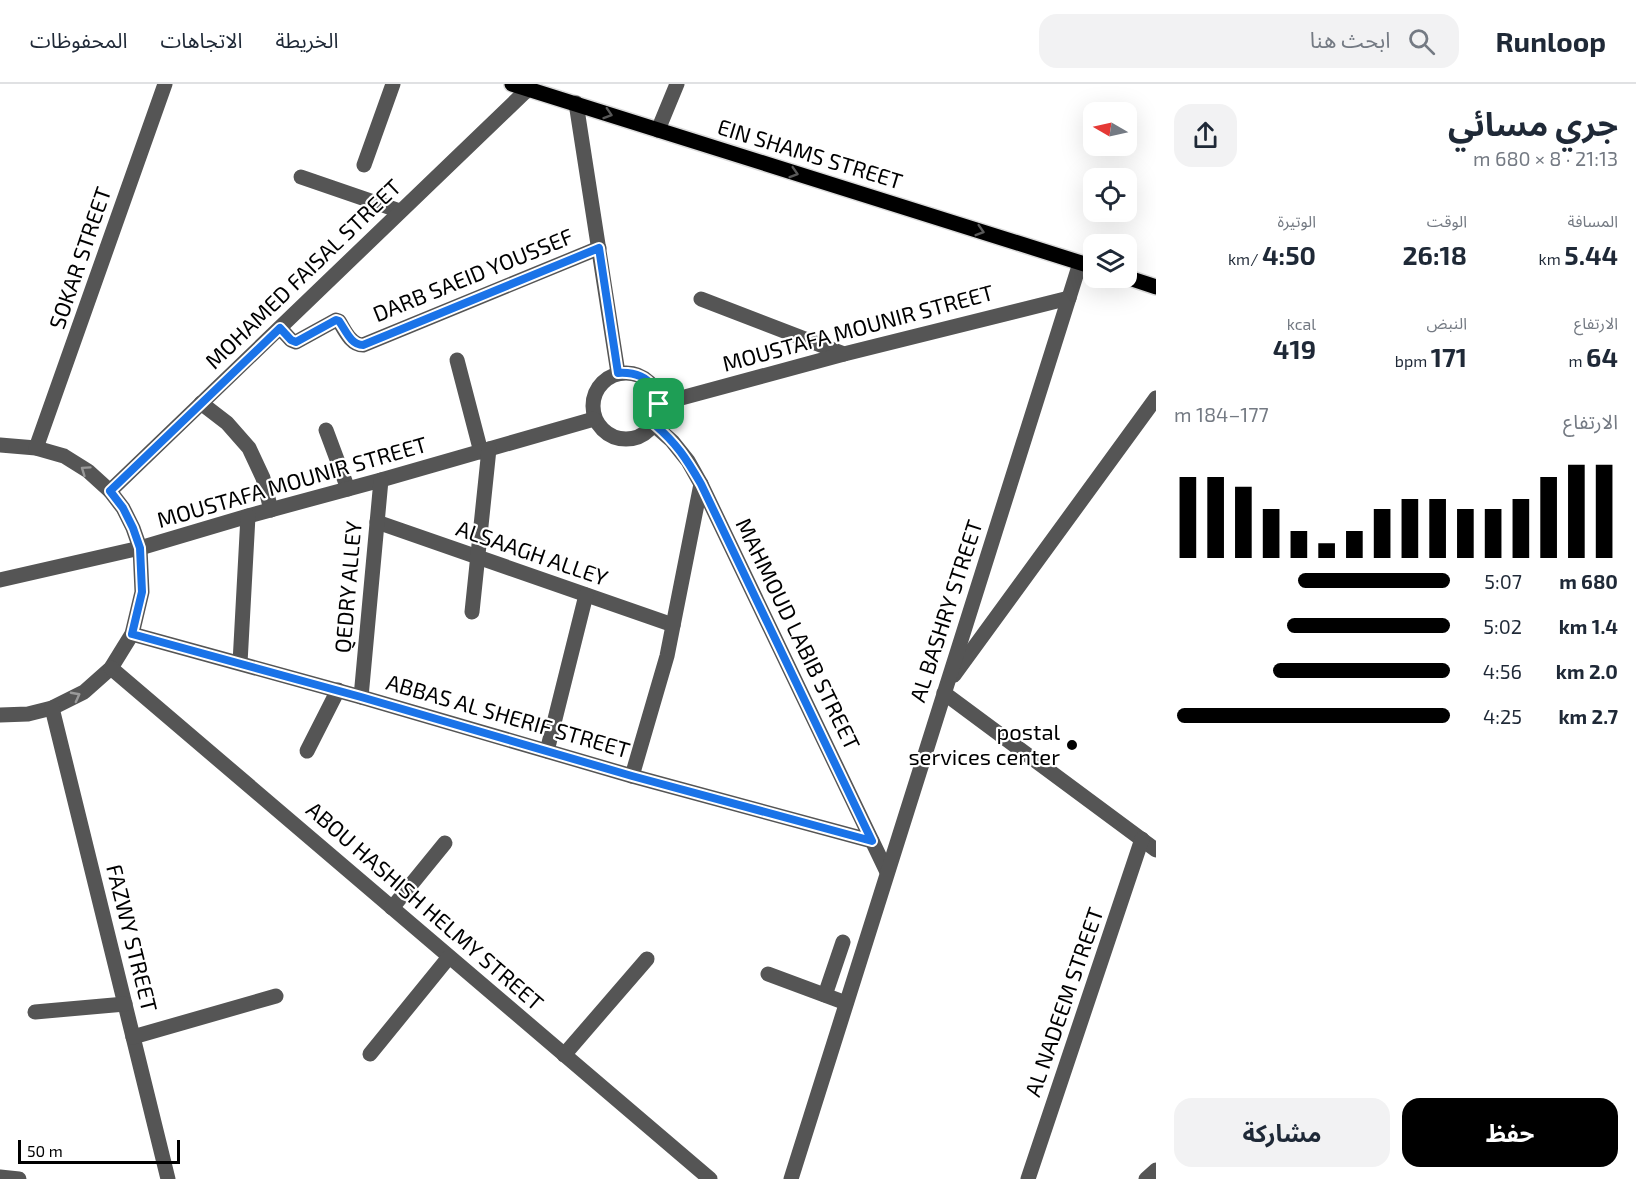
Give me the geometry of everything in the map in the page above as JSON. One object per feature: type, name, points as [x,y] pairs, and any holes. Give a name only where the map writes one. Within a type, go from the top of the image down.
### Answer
[{"type":"main road","name":"EIN SHAMS STREET","points":[[512,84],[548,89],[576,103],[658,130],[1083,264]]},
{"type":"main road","points":[[1137,281],[1156,287]]},
{"type":"street","name":"SOKAR STREET","points":[[36,448],[165,84]]},
{"type":"street","points":[[364,165],[393,84]]},
{"type":"street","points":[[658,130],[677,84]]},
{"type":"street","name":"MOHAMED FAISAL STREET","points":[[110,491],[527,86]]},
{"type":"street","points":[[576,103],[618,373]]},
{"type":"street","points":[[302,177],[400,211]]},
{"type":"street","name":"DARB SAEID YOUSSEF","points":[[280,328],[296,342],[336,320],[354,343],[363,345],[599,248]]},
{"type":"street","name":"AL BASHRY STREET","points":[[791,1179],[1069,297],[1083,272]]},
{"type":"street","name":"MOUSTAFA MOUNIR STREET","points":[[659,404],[1069,297]]},
{"type":"street","points":[[701,299],[844,354]]},
{"type":"street","points":[[457,360],[485,450],[472,612]]},
{"type":"street","points":[[618,373],[637,375],[645,379],[657,394],[659,404],[654,424],[638,438],[628,440],[608,435],[594,419],[592,409],[596,391],[609,377],[618,373]]},
{"type":"street","points":[[1156,398],[945,689],[1156,850]]},
{"type":"street","points":[[201,403],[227,423],[249,448],[263,478],[271,510]]},
{"type":"street","name":"MOUSTAFA MOUNIR STREET","points":[[0,580],[140,548],[594,419]]},
{"type":"street","name":"MAHMOUD LABIB STREET","points":[[654,424],[688,460],[701,484],[888,872]]},
{"type":"street","points":[[326,430],[348,489]]},
{"type":"street","points":[[0,445],[36,448],[64,456],[88,471],[110,491],[128,518],[140,548],[142,592],[132,634],[111,668],[84,692],[52,708],[28,714],[0,715]]},
{"type":"street","name":"QEDRY ALLEY","points":[[361,697],[381,480]]},
{"type":"street","points":[[632,776],[667,656],[701,484]]},
{"type":"street","points":[[240,663],[248,516]]},
{"type":"street","name":"ALSAAGH ALLEY","points":[[377,522],[673,625]]},
{"type":"street","points":[[547,751],[586,595]]},
{"type":"street","name":"ABBAS AL SHERIF STREET","points":[[132,634],[338,690],[632,776],[872,841]]},
{"type":"street","name":"ABOU HASHISH HELMY STREET","points":[[111,668],[710,1179]]},
{"type":"street","points":[[307,751],[338,690]]},
{"type":"street","name":"FAZWY STREET","points":[[52,708],[168,1179]]},
{"type":"street","name":"AL NADEEM STREET","points":[[1028,1179],[1142,839]]},
{"type":"street","points":[[392,908],[445,843]]},
{"type":"street","points":[[825,995],[843,942]]},
{"type":"street","points":[[370,1054],[449,957]]},
{"type":"street","points":[[564,1055],[647,959]]},
{"type":"street","points":[[768,974],[846,1003]]},
{"type":"street","points":[[134,1037],[276,996]]},
{"type":"street","points":[[35,1012],[125,1004]]},
{"type":"street","points":[[1146,1179],[1156,1170]]},
{"type":"street","points":[[0,1177],[19,1179]]},
{"type":"place","name":"postal services center","points":[[1072,745]]},
{"type":"route","points":[[599,248],[618,373],[637,375],[645,379],[657,394],[659,404],[654,424],[688,460],[701,484],[872,841],[632,776],[361,697],[132,634],[142,592],[140,548],[123,508],[110,491],[280,328],[296,342],[336,320],[354,343],[363,345],[599,248]]}]
